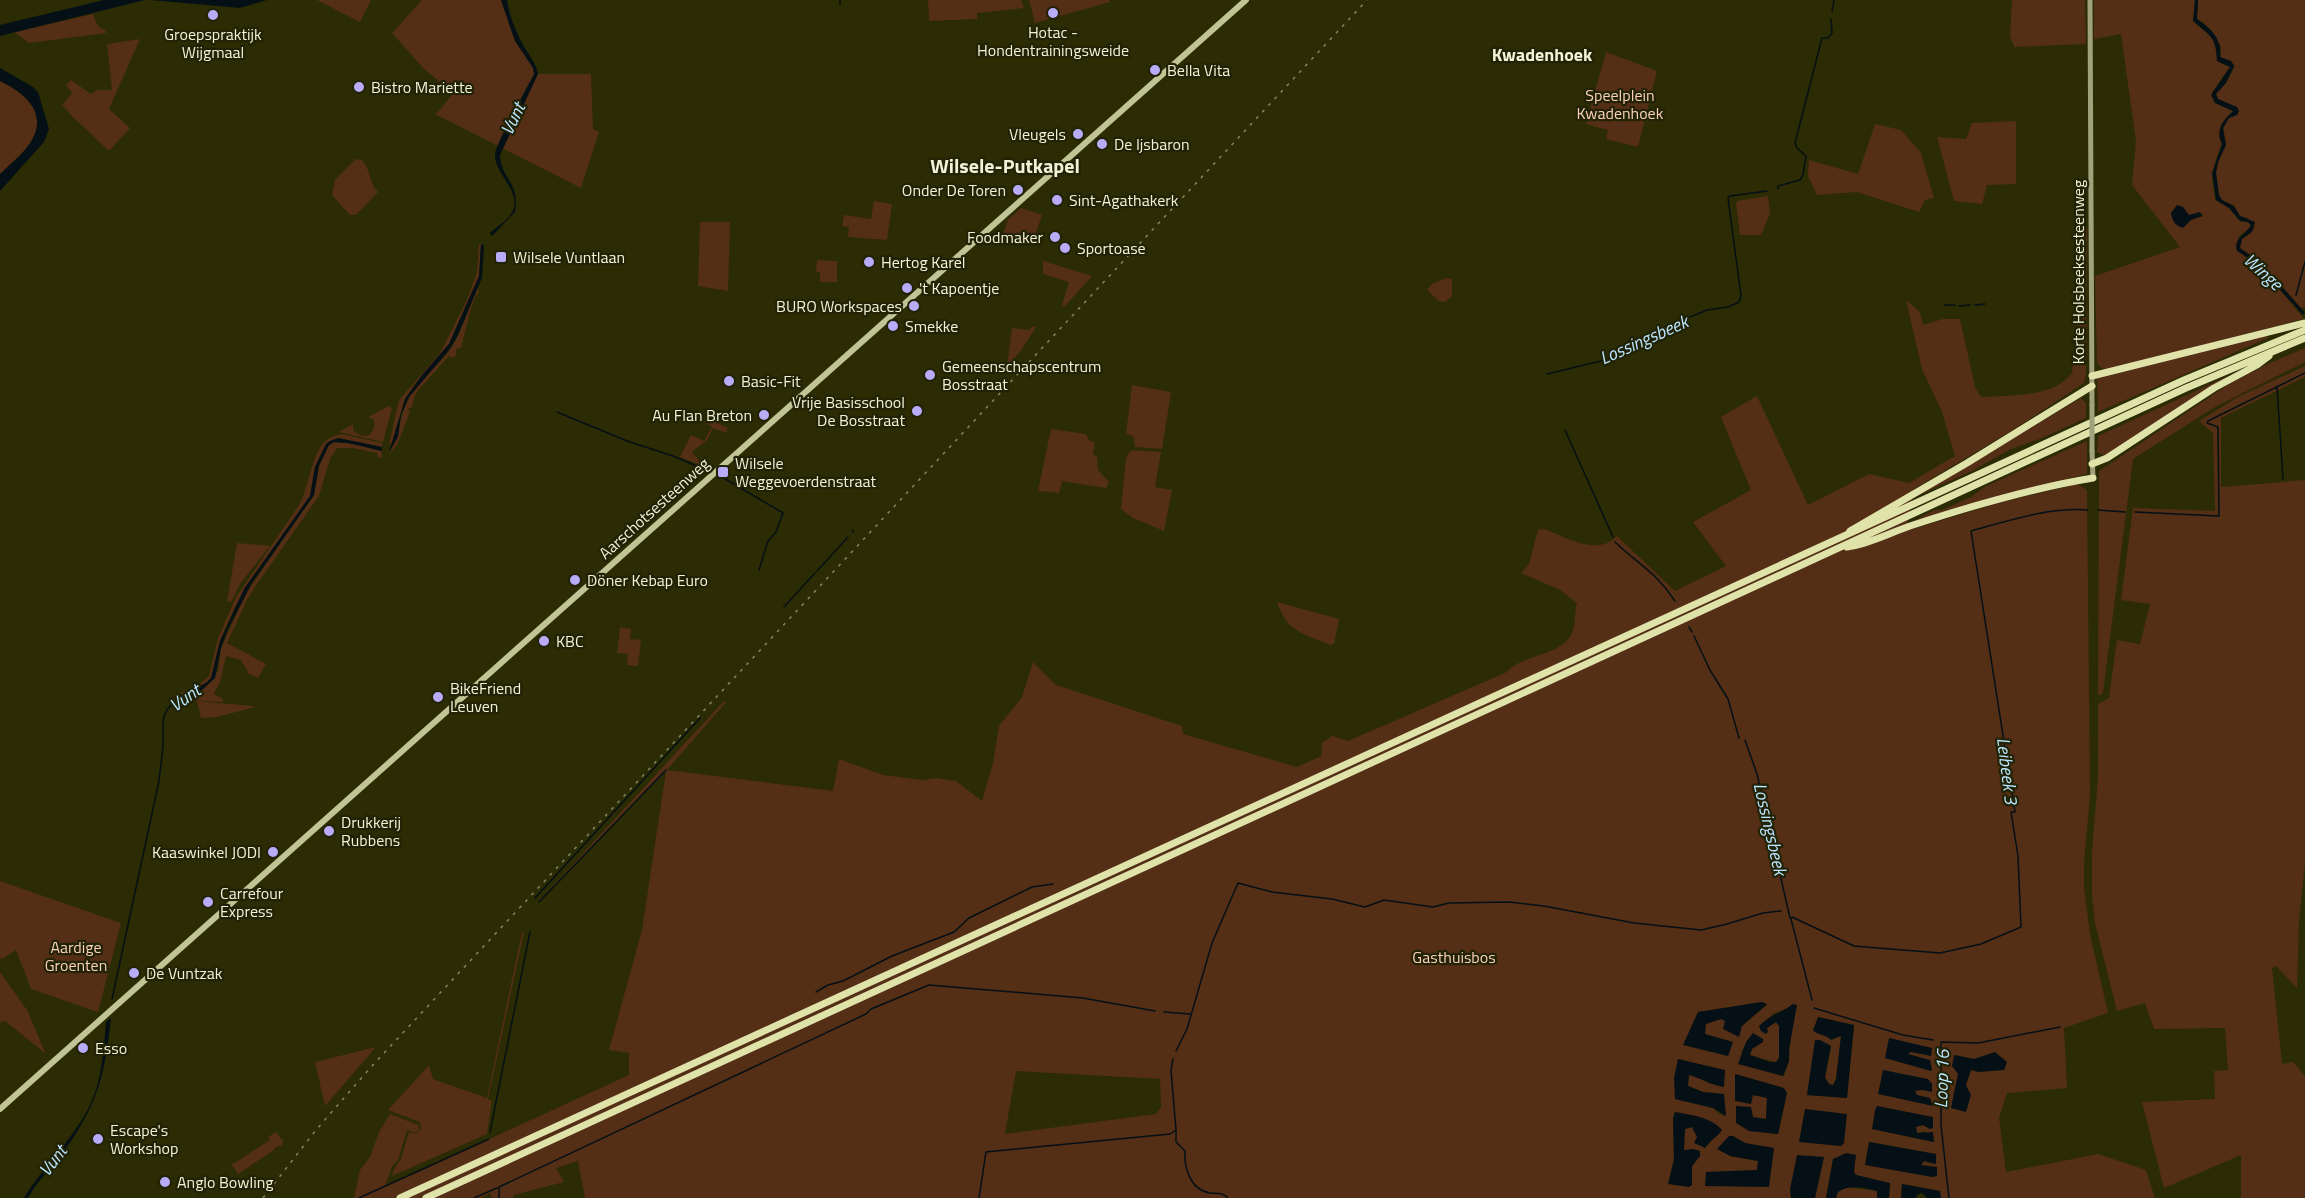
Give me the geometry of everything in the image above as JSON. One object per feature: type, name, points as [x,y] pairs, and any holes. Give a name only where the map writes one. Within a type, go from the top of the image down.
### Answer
[{"type":"highway","points":[[2091,376],[2305,323]]},
{"type":"highway","points":[[400,1198],[2184,380],[2305,330]]},
{"type":"highway","points":[[426,1198],[2186,388],[2305,338]]},
{"type":"highway","points":[[2092,464],[2107,458],[2214,388],[2257,365],[2276,350]]},
{"type":"highway","points":[[1845,536],[1854,527],[1967,463],[2092,386]]},
{"type":"highway","points":[[1839,548],[1860,545],[1910,525],[2024,492],[2092,478]]},
{"type":"main road","name":"Aarschotsesteenweg","points":[[0,1109],[1246,0]]},
{"type":"main road","name":"Korte Holsbeeksesteenweg","points":[[2090,0],[2092,478]]},
{"type":"green space","points":[[317,0],[371,0],[360,22]]},
{"type":"green space","points":[[422,0],[501,0],[515,41],[534,67],[536,74],[591,74],[593,129],[599,132],[581,188],[435,114],[453,93],[424,69],[392,33]]},
{"type":"green space","points":[[928,0],[1021,0],[1024,8],[977,13],[977,19],[929,21]]},
{"type":"green space","name":"Hotac - Hondentrainingsweide","points":[[1029,0],[1109,0],[1110,2],[1035,23]]},
{"type":"green space","points":[[2012,0],[2085,0],[2086,44],[2014,47],[2010,36]]},
{"type":"green space","points":[[2094,0],[2195,0],[2193,21],[2212,38],[2218,62],[2230,67],[2212,92],[2221,106],[2233,111],[2220,130],[2222,144],[2212,178],[2215,200],[2229,208],[2238,219],[2249,223],[2251,227],[2239,236],[2236,246],[2245,257],[2255,262],[2259,275],[2274,283],[2304,319],[2111,369],[2102,368],[2098,364],[2095,276],[2180,247],[2132,185],[2136,141],[2121,34],[2094,39]]},
{"type":"green space","points":[[2198,0],[2305,0],[2305,307],[2301,308],[2277,281],[2262,272],[2257,261],[2241,248],[2239,244],[2242,239],[2255,227],[2248,218],[2240,216],[2234,206],[2222,200],[2219,195],[2216,173],[2218,162],[2226,145],[2223,128],[2229,118],[2237,115],[2238,109],[2218,99],[2216,94],[2226,83],[2235,66],[2231,61],[2221,58],[2221,46],[2204,23],[2197,19]]},
{"type":"green space","points":[[93,14],[98,26],[106,33],[29,43],[14,32]]},
{"type":"green space","points":[[140,39],[109,109],[130,128],[109,151],[62,105],[72,93],[66,85],[71,80],[91,94],[97,90],[112,90],[107,44]]},
{"type":"green space","name":"Speelplein Kwadenhoek","points":[[1606,52],[1657,71],[1638,147],[1606,139],[1608,130],[1586,124]]},
{"type":"green space","points":[[0,81],[29,101],[37,119],[32,139],[21,154],[0,174]]},
{"type":"green space","points":[[2016,121],[2016,184],[1987,185],[1982,204],[1954,201],[1937,137],[1966,139],[1972,123]]},
{"type":"green space","points":[[1875,124],[1901,130],[1921,153],[1934,198],[1925,200],[1919,212],[1857,192],[1817,195],[1808,176],[1809,160],[1858,174]]},
{"type":"green space","points":[[356,159],[362,160],[365,164],[378,192],[356,215],[350,215],[332,195],[335,180]]},
{"type":"green space","points":[[1768,196],[1770,213],[1761,235],[1740,235],[1737,201]]},
{"type":"green space","points":[[874,201],[892,204],[887,240],[848,237],[849,227],[842,226],[844,215],[871,219]]},
{"type":"green space","points":[[1021,208],[1042,215],[1032,244],[1003,235],[1008,220]]},
{"type":"green space","points":[[700,222],[730,222],[728,291],[698,286]]},
{"type":"green space","name":"Gasthuisbos","points":[[2083,226],[2087,228],[2086,375],[2084,383],[2016,428],[1914,489],[1906,531],[2002,502],[2078,484],[2087,490],[2090,795],[2084,887],[2090,934],[2108,1013],[2064,1028],[2067,1088],[2007,1093],[1999,1118],[2006,1172],[2098,1154],[2146,1170],[2155,1198],[1941,1198],[1940,1191],[1902,1184],[1901,1198],[1889,1198],[1890,1184],[1856,1175],[1833,1159],[1826,1198],[1815,1198],[1824,1157],[1790,1189],[1791,1198],[585,1198],[578,1161],[556,1168],[564,1182],[514,1195],[513,1198],[492,1198],[490,1193],[481,1198],[354,1198],[360,1170],[370,1157],[379,1132],[390,1114],[418,1125],[419,1130],[416,1133],[407,1130],[398,1160],[392,1166],[385,1187],[629,1075],[629,1053],[609,1050],[642,930],[666,771],[539,901],[724,701],[726,702],[667,770],[833,791],[839,759],[883,775],[956,781],[982,801],[993,763],[999,726],[1022,697],[1033,662],[1056,685],[1182,726],[1183,734],[1297,767],[1321,756],[1322,743],[1332,736],[1348,741],[1507,672],[1513,666],[1566,642],[1573,632],[1577,603],[1560,590],[1521,573],[1529,564],[1538,530],[1544,529],[1591,545],[1609,542],[1617,536],[1675,591],[1726,566],[1693,522],[1751,490],[1721,417],[1757,396],[1808,505],[1869,474],[1909,483],[1955,456],[1942,412],[1922,369],[1906,300],[1920,312],[1923,325],[1943,319],[1960,319],[1975,387],[1981,397],[2030,394],[2054,387],[2072,373],[2079,316],[2077,315],[2082,248],[2077,231]],"holes":[[[1762,1002],[1767,1005],[1742,1026],[1721,1019],[1706,1024],[1704,1034],[1733,1042],[1684,1045],[1698,1012]],[[1793,1005],[1789,1061],[1784,1076],[1741,1052],[1753,1033],[1757,1044],[1750,1055],[1776,1062],[1779,1058],[1779,1026],[1776,1022],[1767,1028],[1772,1014]],[[1818,1017],[1854,1025],[1847,1098],[1807,1095],[1816,1040],[1831,1047],[1825,1077],[1829,1084],[1833,1085],[1836,1079],[1841,1036]],[[1954,1055],[1974,1059],[1987,1056],[1971,1070],[1966,1085],[1951,1108],[1958,1074]],[[1682,1059],[1724,1087],[1688,1074],[1688,1086],[1703,1092],[1724,1094],[1725,1116],[1713,1108],[1676,1099]],[[1016,1071],[1160,1079],[1161,1107],[1156,1114],[1005,1134]],[[1736,1074],[1787,1093],[1778,1134],[1749,1131],[1753,1117],[1766,1120],[1767,1097],[1752,1095],[1751,1103],[1745,1101]],[[1933,1117],[1930,1129],[1923,1125],[1916,1126],[1917,1133],[1925,1131],[1933,1142],[1873,1129]],[[1673,1118],[1692,1127],[1685,1129],[1684,1151],[1700,1156],[1692,1166],[1692,1185],[1669,1184],[1674,1159]],[[1692,1127],[1713,1137],[1698,1138]],[[1733,1136],[1755,1146],[1769,1187],[1706,1172],[1757,1170],[1758,1161],[1730,1156]],[[1869,1142],[1935,1154],[1931,1164],[1924,1161],[1921,1165],[1924,1166],[1866,1164]]]},
{"type":"green space","points":[[479,244],[481,244],[479,276],[449,344],[405,399],[393,442],[389,444],[399,400],[440,353],[466,302],[477,272]]},
{"type":"green space","points":[[817,260],[837,261],[837,282],[820,282],[820,272],[816,272]]},
{"type":"green space","points":[[1043,261],[1092,276],[1065,306],[1062,305],[1069,282],[1043,274]]},
{"type":"green space","points":[[1446,278],[1452,279],[1452,296],[1445,302],[1439,301],[1427,290],[1432,284]]},
{"type":"green space","points":[[478,287],[479,294],[476,295],[471,308],[461,348],[456,349],[457,353],[453,358],[449,356],[415,395],[412,407],[408,409],[410,412],[397,445],[389,454],[409,398],[451,348]]},
{"type":"green space","points":[[1032,326],[1036,327],[1020,352],[1007,366],[1012,328],[1029,330]]},
{"type":"green space","points":[[2267,335],[2268,338],[2098,412],[2097,379],[2099,378]]},
{"type":"green space","points":[[2305,348],[2305,362],[2215,407],[2133,459],[2103,692],[2098,695],[2099,471],[2229,384]]},
{"type":"green space","points":[[2305,366],[2305,377],[2221,418],[2221,487],[2305,480],[2305,863],[2299,921],[2297,988],[2276,966],[2272,968],[2282,1064],[2293,1062],[2305,1076],[2305,1198],[2241,1198],[2241,1155],[2164,1188],[2142,1102],[2215,1099],[2214,1071],[2228,1070],[2225,1028],[2154,1029],[2145,1003],[2117,1011],[2095,923],[2092,896],[2092,851],[2098,778],[2098,704],[2109,698],[2117,640],[2140,644],[2150,604],[2121,600],[2133,508],[2215,511],[2213,433],[2199,421],[2238,397]]},
{"type":"green space","points":[[2226,377],[2106,456],[2097,452],[2098,436]]},
{"type":"green space","points":[[1132,385],[1171,392],[1162,449],[1135,447],[1134,437],[1126,433]]},
{"type":"green space","points":[[2081,398],[2086,403],[2086,418],[2011,449],[1972,471],[1913,498]]},
{"type":"green space","points":[[389,406],[392,408],[383,442],[339,432],[353,424],[353,430],[359,435],[368,436],[374,424],[373,419],[368,417]]},
{"type":"green space","points":[[709,419],[728,428],[726,433],[713,428],[708,439],[692,452],[701,463],[706,461],[711,466],[708,468],[680,457],[691,435],[704,441],[712,427],[707,424]]},
{"type":"green space","points":[[1051,429],[1086,434],[1089,440],[1095,443],[1093,454],[1097,457],[1098,470],[1109,482],[1106,488],[1062,481],[1059,493],[1038,491]]},
{"type":"green space","points":[[341,434],[382,443],[382,447],[338,438],[326,444],[315,467],[310,496],[248,584],[234,609],[220,641],[211,678],[183,695],[180,693],[197,686],[209,676],[218,638],[236,597],[299,505],[320,448],[328,439]]},
{"type":"green space","points":[[2087,441],[2087,474],[2001,495],[1914,521],[1934,510],[1942,510],[1971,497],[1986,486]]},
{"type":"green space","points":[[334,442],[355,444],[382,451],[382,458],[377,457],[377,453],[353,448],[337,448],[330,459],[319,496],[247,600],[227,643],[266,664],[258,678],[249,674],[241,660],[226,656],[220,682],[214,694],[223,699],[223,702],[187,700],[185,698],[202,690],[218,671],[221,648],[246,593],[314,495],[321,459],[328,446]]},
{"type":"green space","points":[[1130,451],[1161,452],[1155,487],[1172,490],[1164,531],[1133,518],[1121,509],[1126,458]]},
{"type":"green space","points":[[237,543],[270,546],[240,584],[231,602],[227,601]]},
{"type":"green space","points":[[1277,602],[1339,619],[1334,644],[1330,645],[1291,626]]},
{"type":"green space","points":[[620,627],[631,629],[630,639],[641,640],[638,666],[627,665],[628,654],[617,653]]},
{"type":"green space","points":[[197,701],[255,707],[217,717],[201,718]]},
{"type":"green space","name":"Aardige Groenten","points":[[0,881],[121,923],[98,1012],[31,989],[16,950],[2,959],[0,957]]},
{"type":"green space","points":[[522,932],[524,932],[488,1099],[492,1101],[487,1134],[392,1176],[401,1159],[409,1132],[416,1134],[421,1129],[420,1122],[388,1110],[429,1065],[433,1079],[487,1098]]},
{"type":"green space","points":[[0,972],[27,1010],[46,1054],[5,1021],[0,1022]]},
{"type":"green space","points":[[376,1047],[325,1106],[315,1062]]},
{"type":"green space","points":[[276,1132],[283,1141],[282,1145],[274,1148],[238,1174],[230,1162],[233,1164],[270,1140],[268,1137]]},
{"type":"green space","points":[[1845,1187],[1878,1191],[1877,1198],[1836,1198],[1837,1192]]},
{"type":"water","points":[[104,0],[145,0],[0,36],[0,25]]},
{"type":"water","points":[[150,0],[267,0],[240,8]]},
{"type":"water","points":[[501,0],[507,0],[515,29],[538,74],[500,155],[503,170],[515,193],[515,212],[492,236],[490,233],[509,217],[514,206],[512,191],[499,169],[495,154],[534,74],[533,68],[515,41]]},
{"type":"water","points":[[2195,0],[2198,0],[2197,19],[2215,35],[2218,40],[2220,57],[2231,61],[2234,66],[2226,83],[2216,94],[2218,99],[2237,107],[2239,111],[2237,115],[2229,118],[2223,128],[2226,145],[2218,162],[2216,173],[2219,195],[2222,200],[2234,206],[2240,216],[2255,222],[2252,232],[2242,239],[2240,248],[2259,261],[2262,272],[2277,281],[2305,313],[2303,315],[2274,283],[2259,275],[2255,262],[2237,251],[2238,240],[2251,225],[2240,221],[2229,208],[2216,200],[2212,173],[2222,144],[2219,134],[2223,122],[2233,111],[2215,103],[2211,95],[2230,67],[2217,61],[2214,42],[2193,21]]},
{"type":"water","points":[[0,68],[38,92],[49,129],[44,142],[0,191],[0,174],[21,154],[32,139],[37,119],[29,101],[0,81]]},
{"type":"water","points":[[2177,205],[2183,207],[2189,215],[2200,212],[2203,216],[2191,220],[2183,228],[2180,227],[2174,222],[2171,213]]},
{"type":"water","points":[[481,244],[484,245],[482,278],[457,337],[449,350],[409,397],[401,415],[398,437],[389,452],[405,399],[449,344],[479,276]]},
{"type":"water","points":[[338,438],[382,447],[382,451],[348,443],[334,442],[329,445],[319,466],[314,495],[252,583],[228,629],[221,648],[215,678],[202,690],[185,697],[183,695],[211,678],[220,641],[244,589],[310,496],[315,467],[326,444]]},
{"type":"water","points":[[1762,1002],[1767,1004],[1742,1026],[1739,1037],[1723,1029],[1725,1021],[1721,1019],[1706,1024],[1705,1034],[1733,1042],[1728,1056],[1683,1045],[1698,1012]]},
{"type":"water","points":[[1793,1004],[1797,1005],[1789,1061],[1783,1076],[1738,1064],[1746,1042],[1753,1033],[1763,1039],[1763,1042],[1752,1049],[1750,1055],[1776,1062],[1779,1058],[1779,1026],[1776,1022],[1767,1028],[1766,1034],[1759,1026],[1768,1018]]},
{"type":"water","points":[[1818,1017],[1854,1025],[1847,1098],[1807,1095],[1815,1040],[1831,1046],[1825,1077],[1829,1084],[1833,1085],[1836,1079],[1841,1036],[1831,1040],[1815,1032],[1813,1030]]},
{"type":"water","points":[[111,1018],[102,1074],[84,1121],[28,1198],[24,1198],[84,1117],[97,1086],[101,1071],[106,1022]]},
{"type":"water","points":[[1889,1038],[1932,1048],[1931,1056],[1911,1052],[1908,1054],[1930,1060],[1931,1071],[1885,1058]]},
{"type":"water","points":[[1995,1052],[2007,1062],[2004,1070],[1978,1072],[1971,1070],[1966,1085],[1971,1095],[1966,1112],[1951,1108],[1958,1074],[1952,1066],[1954,1055],[1974,1059]]},
{"type":"water","points":[[1678,1059],[1725,1070],[1724,1087],[1689,1075],[1688,1086],[1703,1092],[1724,1094],[1726,1116],[1713,1108],[1675,1099],[1674,1078]]},
{"type":"water","points":[[1883,1070],[1928,1079],[1932,1084],[1932,1092],[1915,1091],[1917,1095],[1930,1098],[1933,1106],[1878,1094]]},
{"type":"water","points":[[1735,1074],[1784,1088],[1787,1093],[1778,1134],[1749,1131],[1736,1123],[1736,1106],[1751,1107],[1753,1117],[1766,1119],[1767,1098],[1753,1095],[1751,1104],[1735,1101]]},
{"type":"water","points":[[1877,1106],[1933,1117],[1933,1128],[1930,1129],[1923,1125],[1916,1127],[1917,1133],[1933,1132],[1934,1142],[1872,1129]]},
{"type":"water","points":[[1805,1109],[1847,1114],[1844,1143],[1841,1146],[1799,1142]]},
{"type":"water","points":[[1675,1112],[1707,1119],[1722,1130],[1705,1148],[1694,1143],[1697,1137],[1692,1127],[1685,1129],[1684,1150],[1700,1151],[1700,1156],[1692,1166],[1692,1185],[1689,1187],[1668,1184],[1674,1159],[1673,1118]]},
{"type":"water","points":[[1729,1136],[1745,1143],[1774,1148],[1769,1187],[1705,1186],[1706,1172],[1757,1170],[1758,1161],[1730,1156],[1717,1149]]},
{"type":"water","points":[[1869,1142],[1936,1154],[1936,1164],[1924,1161],[1921,1165],[1937,1167],[1937,1176],[1865,1165]]},
{"type":"water","points":[[1846,1153],[1856,1155],[1854,1172],[1856,1175],[1890,1183],[1889,1198],[1877,1198],[1877,1191],[1857,1187],[1838,1192],[1836,1198],[1826,1198],[1833,1159]]},
{"type":"water","points":[[1797,1155],[1824,1157],[1815,1198],[1791,1198],[1790,1189]]},
{"type":"water","points":[[1902,1184],[1940,1191],[1941,1198],[1927,1198],[1922,1193],[1916,1198],[1901,1198]]},
{"type":"waterway","points":[[840,0],[840,5]]},
{"type":"waterway","name":"Lossingsbeek","points":[[1832,11],[1834,0]]},
{"type":"waterway","name":"Lossingsbeek","points":[[1778,189],[1778,186],[1800,180],[1803,175],[1806,156],[1795,143],[1822,38],[1828,38],[1832,33],[1831,19]]},
{"type":"waterway","name":"Lossingsbeek","points":[[1547,374],[1609,359],[1626,351],[1656,331],[1707,310],[1728,307],[1739,302],[1741,296],[1728,198],[1767,191]]},
{"type":"waterway","points":[[2296,295],[2305,262]]},
{"type":"waterway","points":[[1975,305],[1985,304]]},
{"type":"waterway","points":[[1945,305],[1955,305]]},
{"type":"waterway","points":[[1959,306],[1970,305]]},
{"type":"waterway","name":"Leibeek 3","points":[[2135,512],[2219,516],[2218,427],[2207,423],[2208,421],[2305,373]]},
{"type":"waterway","points":[[2277,387],[2283,479]]},
{"type":"waterway","points":[[557,412],[706,470]]},
{"type":"waterway","name":"Lossingsbeek","points":[[1565,430],[1613,537]]},
{"type":"waterway","points":[[722,477],[783,513],[776,532],[768,541],[759,570]]},
{"type":"waterway","name":"Leibeek 3","points":[[1812,1000],[1792,917],[1854,946],[1940,953],[1981,944],[2021,927],[2018,856],[2011,812],[2015,812],[1971,531],[2044,513],[2088,510]]},
{"type":"waterway","name":"Leibeek 3","points":[[2098,510],[2125,512]]},
{"type":"waterway","points":[[817,571],[848,537]]},
{"type":"waterway","name":"Lossingsbeek","points":[[1615,542],[1654,576],[1675,601]]},
{"type":"waterway","points":[[784,607],[815,573]]},
{"type":"waterway","name":"Lossingsbeek","points":[[1689,627],[1692,632]]},
{"type":"waterway","name":"Lossingsbeek","points":[[1694,636],[1710,670],[1728,699],[1739,738]]},
{"type":"waterway","name":"Vunt","points":[[112,999],[159,781],[164,718],[169,707],[183,697]]},
{"type":"waterway","points":[[535,898],[700,718]]},
{"type":"waterway","name":"Lossingsbeek","points":[[1745,740],[1757,774],[1790,918]]},
{"type":"waterway","points":[[539,902],[666,770]]},
{"type":"waterway","points":[[1176,1051],[1187,1029],[1212,943],[1238,883],[1272,892],[1332,899],[1365,907],[1384,900],[1433,907],[1449,903],[1510,902],[1634,923],[1701,930],[1763,913],[1781,911]]},
{"type":"waterway","points":[[816,992],[892,956],[954,932],[969,918],[1032,887],[1053,884]]},
{"type":"waterway","points":[[490,1132],[530,932]]},
{"type":"waterway","points":[[499,1198],[499,1187],[866,1014],[871,1009],[929,985],[1083,998],[1155,1011]]},
{"type":"waterway","points":[[1814,1008],[1903,1035],[1933,1040]]},
{"type":"waterway","points":[[1164,1012],[1190,1014]]},
{"type":"waterway","name":"Loop 16","points":[[1949,1198],[1941,1125],[1941,1042],[1978,1043],[2060,1027]]},
{"type":"waterway","points":[[979,1198],[986,1152],[1170,1134],[1176,1130],[1171,1070],[1173,1059]]},
{"type":"waterway","points":[[1176,1131],[1176,1142],[1185,1151],[1187,1171],[1193,1183],[1203,1191],[1222,1194],[1228,1198]]},
{"type":"waterway","points":[[359,1198],[489,1139]]},
{"type":"waterway","points":[[474,1198],[497,1188]]},
{"type":"railway","points":[[263,1198],[316,1130],[371,1067],[1367,0]]},
{"type":"place","name":"Hotac - Hondentrainingsweide","points":[[1053,13]]},
{"type":"place","name":"Groepspraktijk Wijgmaal","points":[[213,15]]},
{"type":"place","name":"Bella Vita","points":[[1155,70]]},
{"type":"place","name":"Bistro Mariette","points":[[359,87]]},
{"type":"place","name":"Vleugels","points":[[1078,134]]},
{"type":"place","name":"De Ijsbaron","points":[[1102,144]]},
{"type":"place","name":"Onder De Toren","points":[[1018,190]]},
{"type":"place","name":"Sint-Agathakerk","points":[[1057,200]]},
{"type":"place","name":"Foodmaker","points":[[1055,237]]},
{"type":"place","name":"Sportoase","points":[[1065,248]]},
{"type":"place","name":"Wilsele Vuntlaan","points":[[501,257]]},
{"type":"place","name":"Hertog Karel","points":[[869,262]]},
{"type":"place","name":"'t Kapoentje","points":[[907,288]]},
{"type":"place","name":"BURO Workspaces","points":[[914,306]]},
{"type":"place","name":"Smekke","points":[[893,326]]},
{"type":"place","name":"Gemeenschapscentrum Bosstraat","points":[[930,375]]},
{"type":"place","name":"Basic-Fit","points":[[729,381]]},
{"type":"place","name":"Vrije Basisschool De Bosstraat","points":[[917,411]]},
{"type":"place","name":"Au Flan Breton","points":[[764,415]]},
{"type":"place","name":"Wilsele Weggevoerdenstraat","points":[[723,472]]},
{"type":"place","name":"Döner Kebap Euro","points":[[575,580]]},
{"type":"place","name":"KBC","points":[[544,641]]},
{"type":"place","name":"BikeFriend Leuven","points":[[438,697]]},
{"type":"place","name":"Drukkerij Rubbens","points":[[329,831]]},
{"type":"place","name":"Kaaswinkel JODI","points":[[273,852]]},
{"type":"place","name":"Carrefour Express","points":[[208,902]]},
{"type":"place","name":"De Vuntzak","points":[[134,973]]},
{"type":"place","name":"Esso","points":[[83,1048]]},
{"type":"place","name":"Escape's Workshop","points":[[98,1139]]},
{"type":"place","name":"Anglo Bowling","points":[[165,1182]]},
{"type":"district","name":"Kwadenhoek","points":[[1542,55]]},
{"type":"district","name":"Wilsele-Putkapel","points":[[1005,166]]},
{"type":"water label","name":"Winge","points":[[2263,272]]}]
